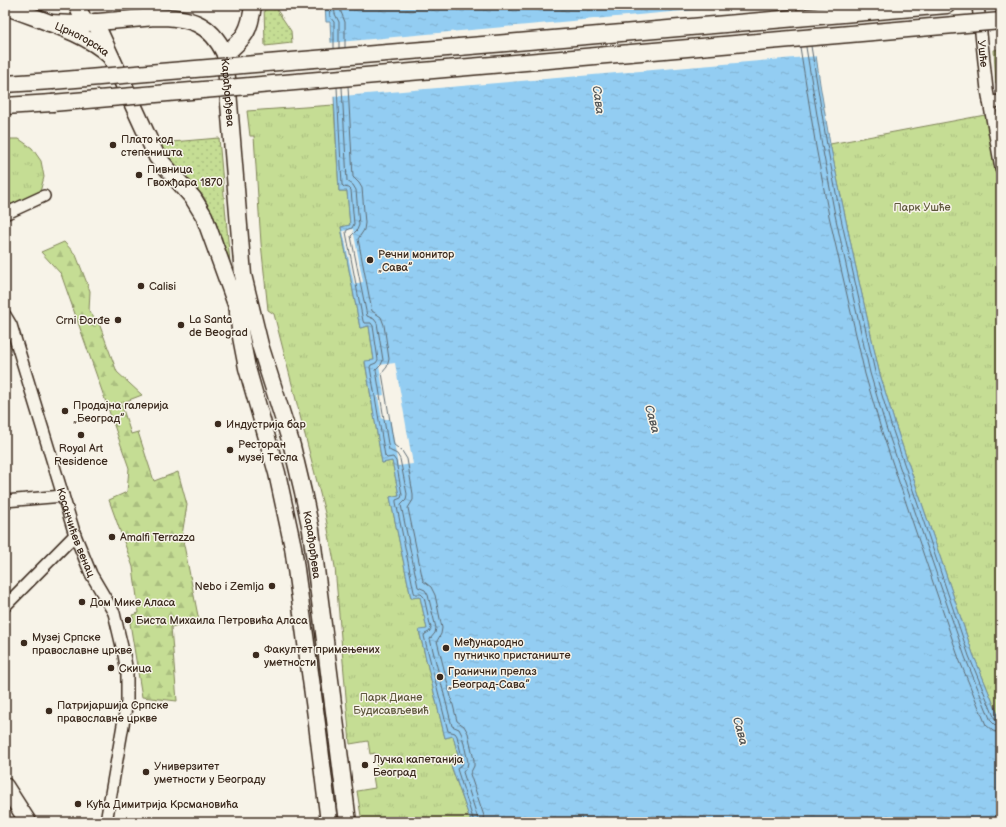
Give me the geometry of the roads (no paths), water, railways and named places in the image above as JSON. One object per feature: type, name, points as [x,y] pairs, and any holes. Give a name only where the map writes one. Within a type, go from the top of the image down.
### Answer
[{"type":"main road","name":"Карађорђева","points":[[77,5],[112,59],[157,156],[193,198],[204,216],[238,310]]},
{"type":"main road","points":[[225,54],[245,36],[250,24],[253,5]]},
{"type":"main road","points":[[10,82],[52,81],[947,5]]},
{"type":"main road","name":"Црногорска","points":[[5,6],[82,37],[103,50],[112,59]]},
{"type":"main road","name":"Карађорђева","points":[[90,23],[145,11],[190,20],[200,24],[216,39],[221,45],[225,54],[243,275],[260,345],[292,446],[311,530],[348,822]]},
{"type":"main road","points":[[5,106],[1001,21]]},
{"type":"main road","name":"Црногорска","points":[[49,23],[90,23]]},
{"type":"main road","name":"Карађорђева","points":[[243,275],[238,310],[240,337],[247,368],[277,473],[293,547],[329,822]]},
{"type":"main road","points":[[5,786],[28,822]]},
{"type":"street","name":"Ушће","points":[[978,5],[989,102],[1001,168]]},
{"type":"street","points":[[989,102],[1001,101]]},
{"type":"street","points":[[5,214],[44,196]]},
{"type":"street","name":"Косанчићев венац","points":[[5,315],[11,325],[75,535],[91,574],[114,613],[121,637],[127,672],[127,702],[106,822]]},
{"type":"street","points":[[5,501],[63,496]]},
{"type":"street","points":[[5,606],[75,535]]},
{"type":"water","name":"Сава","points":[[325,5],[809,5],[830,144],[879,371],[895,424],[973,654],[1001,722],[1001,822],[471,822],[451,765],[460,762],[453,736],[445,738],[419,630],[427,629],[420,597],[411,598],[390,497],[399,495],[392,461],[382,463],[365,361],[374,360],[369,326],[360,328],[341,227],[350,225],[347,191],[339,191],[330,22],[326,22]]},
{"type":"place","name":"Плато код степеништа","points":[[113,145]]},
{"type":"place","name":"Пивница Гвожђара 1870","points":[[139,175]]},
{"type":"place","name":"Речни монитор „Сава”","points":[[370,260]]},
{"type":"place","name":"Calisi","points":[[141,286]]},
{"type":"place","name":"Crni Đorđe","points":[[118,320]]},
{"type":"place","name":"La Santa de Beograd","points":[[181,325]]},
{"type":"place","name":"Продајна галерија „Београд”","points":[[65,411]]},
{"type":"place","name":"Индустрија бар","points":[[218,424]]},
{"type":"place","name":"Royal Art Residence","points":[[81,435]]},
{"type":"place","name":"Ресторан музеј Тесла","points":[[230,450]]},
{"type":"place","name":"Amalfi Terrazza","points":[[112,537]]},
{"type":"place","name":"Nebo i Zemlja","points":[[272,586]]},
{"type":"place","name":"Дом Мике Аласа","points":[[82,602]]},
{"type":"place","name":"Биста Михаила Петровића Аласа","points":[[128,620]]},
{"type":"place","name":"Музеј Српске православне цркве","points":[[24,643]]},
{"type":"place","name":"Међународно путничко пристаниште","points":[[446,648]]},
{"type":"place","name":"Факултет примењених уметности","points":[[256,655]]},
{"type":"place","name":"Скица","points":[[111,668]]},
{"type":"place","name":"Гранични прелаз „Београд-Сава”","points":[[440,677]]},
{"type":"place","name":"Патријаршија Српске православне цркве","points":[[49,711]]},
{"type":"place","name":"Лучка капетанија Београд","points":[[365,765]]},
{"type":"place","name":"Универзитет уметности у Београду","points":[[146,772]]},
{"type":"place","name":"Кућа Димитрија Крсмановића","points":[[78,804]]},
{"type":"park label","name":"Парк Ушће","points":[[922,207]]},
{"type":"park label","name":"Парк Диане Будисављевић","points":[[391,703]]}]
